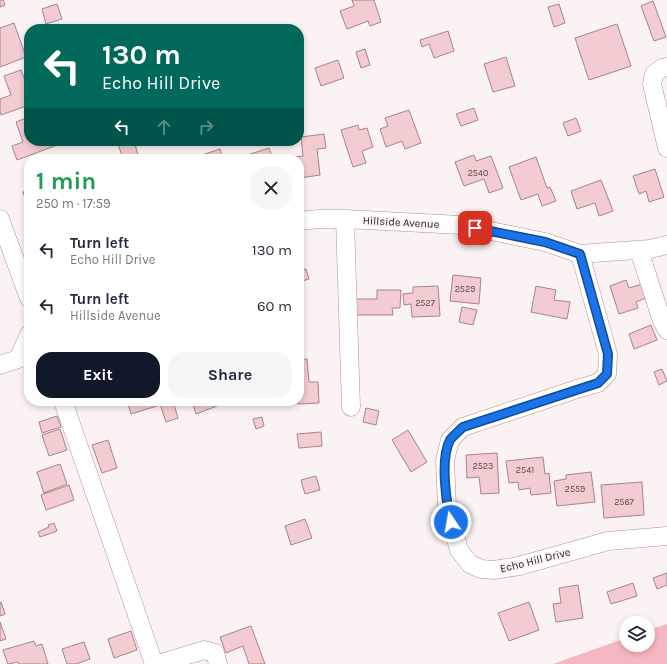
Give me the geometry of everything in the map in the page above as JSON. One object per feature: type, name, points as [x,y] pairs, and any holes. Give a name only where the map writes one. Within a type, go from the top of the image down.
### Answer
[{"type":"street","points":[[667,68],[662,68],[654,74],[652,84],[667,148]]},
{"type":"street","points":[[0,219],[24,284]]},
{"type":"street","points":[[345,219],[351,407]]},
{"type":"street","name":"Hillside Avenue","points":[[304,220],[345,219],[461,226],[545,242],[580,254],[650,249],[667,245]]},
{"type":"street","points":[[639,250],[662,321],[667,330]]},
{"type":"street","name":"Echo Hill Drive","points":[[580,254],[608,354],[607,374],[598,383],[463,427],[450,440],[445,460],[448,507],[459,550],[470,564],[481,569],[494,570],[519,566],[608,541],[667,536]]},
{"type":"street","points":[[0,365],[18,359],[24,346]]},
{"type":"street","points":[[65,406],[154,664]]},
{"type":"street","points":[[158,664],[204,650],[215,653],[218,664]]},
{"type":"shaded area","points":[[667,624],[667,664],[553,664],[619,640],[619,652],[655,652],[655,628]]},
{"type":"building","points":[[0,0],[3,0],[5,5],[0,7]]},
{"type":"building","points":[[352,0],[374,0],[381,22],[370,26],[368,21],[347,29],[340,11],[354,6]]},
{"type":"building","points":[[653,1],[666,37],[654,41],[641,6]]},
{"type":"building","points":[[57,4],[62,19],[46,24],[42,9]]},
{"type":"building","points":[[559,4],[565,23],[554,27],[548,7]]},
{"type":"building","points":[[14,23],[24,51],[24,58],[0,67],[0,28]]},
{"type":"building","points":[[617,24],[631,66],[589,80],[575,38]]},
{"type":"building","points":[[448,31],[454,51],[434,58],[429,44],[422,47],[420,40]]},
{"type":"building","points":[[365,49],[370,65],[361,68],[356,52]]},
{"type":"building","points":[[506,57],[515,86],[493,92],[484,64]]},
{"type":"building","points":[[338,60],[344,78],[321,86],[315,68]]},
{"type":"building","points":[[21,70],[24,78],[24,107],[1,115],[0,99],[11,95],[4,76]]},
{"type":"building","points":[[474,108],[478,120],[461,126],[456,114]]},
{"type":"building","points":[[409,110],[421,143],[405,149],[402,141],[386,147],[380,129],[388,126],[385,118]]},
{"type":"building","points":[[576,118],[581,131],[568,136],[563,123]]},
{"type":"building","points":[[24,119],[24,146],[55,146],[33,154],[24,154],[24,157],[17,160],[12,146],[23,142],[16,122]]},
{"type":"building","points":[[358,125],[359,130],[367,128],[373,147],[362,151],[366,163],[353,167],[341,130]]},
{"type":"building","points":[[324,134],[326,148],[317,149],[320,175],[304,177],[304,154],[302,146],[304,146],[304,137]]},
{"type":"building","points":[[119,146],[135,146],[138,154],[121,154]]},
{"type":"building","points":[[269,148],[271,154],[250,154]]},
{"type":"building","points":[[220,149],[222,154],[205,154]]},
{"type":"building","points":[[474,155],[476,161],[491,156],[503,188],[489,193],[484,179],[464,186],[455,162]]},
{"type":"building","points":[[536,157],[547,188],[550,187],[556,201],[542,206],[538,194],[521,200],[509,167]]},
{"type":"building","points":[[655,169],[664,197],[649,202],[646,191],[639,194],[633,176]]},
{"type":"building","points":[[601,180],[613,211],[599,216],[595,203],[577,209],[571,191]]},
{"type":"building","points":[[306,269],[309,279],[304,280],[304,270]]},
{"type":"building","points":[[453,275],[481,278],[479,304],[450,301]]},
{"type":"building","points":[[626,280],[629,288],[642,284],[646,298],[636,302],[638,308],[619,314],[610,286]]},
{"type":"building","points":[[438,286],[440,316],[412,317],[411,304],[404,305],[403,294],[413,293],[413,287]]},
{"type":"building","points":[[536,286],[556,290],[554,300],[570,302],[567,319],[531,312]]},
{"type":"building","points":[[377,290],[401,290],[400,308],[392,308],[393,315],[356,315],[356,299],[377,299]]},
{"type":"building","points":[[462,307],[477,310],[473,325],[459,322]]},
{"type":"building","points":[[651,325],[657,340],[634,349],[629,334]]},
{"type":"building","points":[[304,359],[307,359],[309,382],[318,382],[319,403],[304,404]]},
{"type":"building","points":[[662,369],[667,381],[659,385],[654,372]]},
{"type":"building","points":[[128,406],[157,406],[131,414]]},
{"type":"building","points":[[161,406],[174,406],[178,418],[166,422]]},
{"type":"building","points":[[194,406],[217,406],[196,414]]},
{"type":"building","points":[[366,408],[379,411],[376,425],[363,422]]},
{"type":"building","points":[[57,416],[61,427],[42,433],[39,422]]},
{"type":"building","points":[[262,417],[264,426],[256,429],[253,419]]},
{"type":"building","points":[[60,429],[67,450],[49,456],[42,435]]},
{"type":"building","points":[[408,430],[427,462],[411,472],[392,440]]},
{"type":"building","points":[[321,432],[322,446],[299,448],[297,434]]},
{"type":"building","points":[[108,440],[117,468],[102,473],[92,445]]},
{"type":"building","points":[[497,453],[499,493],[481,494],[479,477],[467,478],[466,455]]},
{"type":"building","points":[[543,457],[545,474],[549,473],[551,493],[531,495],[530,488],[519,490],[518,482],[509,483],[506,461]]},
{"type":"building","points":[[60,464],[67,484],[44,493],[37,472]]},
{"type":"building","points":[[591,472],[595,502],[557,506],[554,481],[566,479],[566,475]]},
{"type":"building","points":[[316,476],[320,490],[305,494],[301,480]]},
{"type":"building","points":[[642,482],[644,515],[604,518],[601,485]]},
{"type":"building","points":[[69,485],[74,500],[46,510],[41,495]]},
{"type":"building","points":[[305,519],[312,538],[291,545],[285,526]]},
{"type":"building","points":[[54,523],[57,531],[40,537],[38,532]]},
{"type":"building","points":[[667,573],[667,585],[657,589],[653,578]]},
{"type":"building","points":[[633,583],[637,596],[611,604],[607,592]]},
{"type":"building","points":[[578,585],[583,618],[556,622],[553,604],[561,603],[559,588]]},
{"type":"building","points":[[1,602],[5,614],[0,616],[0,603]]},
{"type":"building","points":[[529,602],[539,630],[509,641],[498,613]]},
{"type":"building","points":[[0,622],[6,639],[0,641]]},
{"type":"building","points":[[251,626],[265,664],[249,664],[243,646],[226,653],[220,637]]},
{"type":"building","points":[[131,631],[137,650],[114,658],[108,639]]},
{"type":"building","points":[[34,641],[36,646],[42,644],[48,664],[19,664],[18,662],[8,664],[3,650]]},
{"type":"building","points":[[84,642],[90,659],[76,664],[67,664],[62,649]]},
{"type":"route","points":[[451,522],[448,507],[445,460],[450,440],[463,427],[598,383],[607,374],[608,354],[580,254],[545,242],[475,228]]}]
